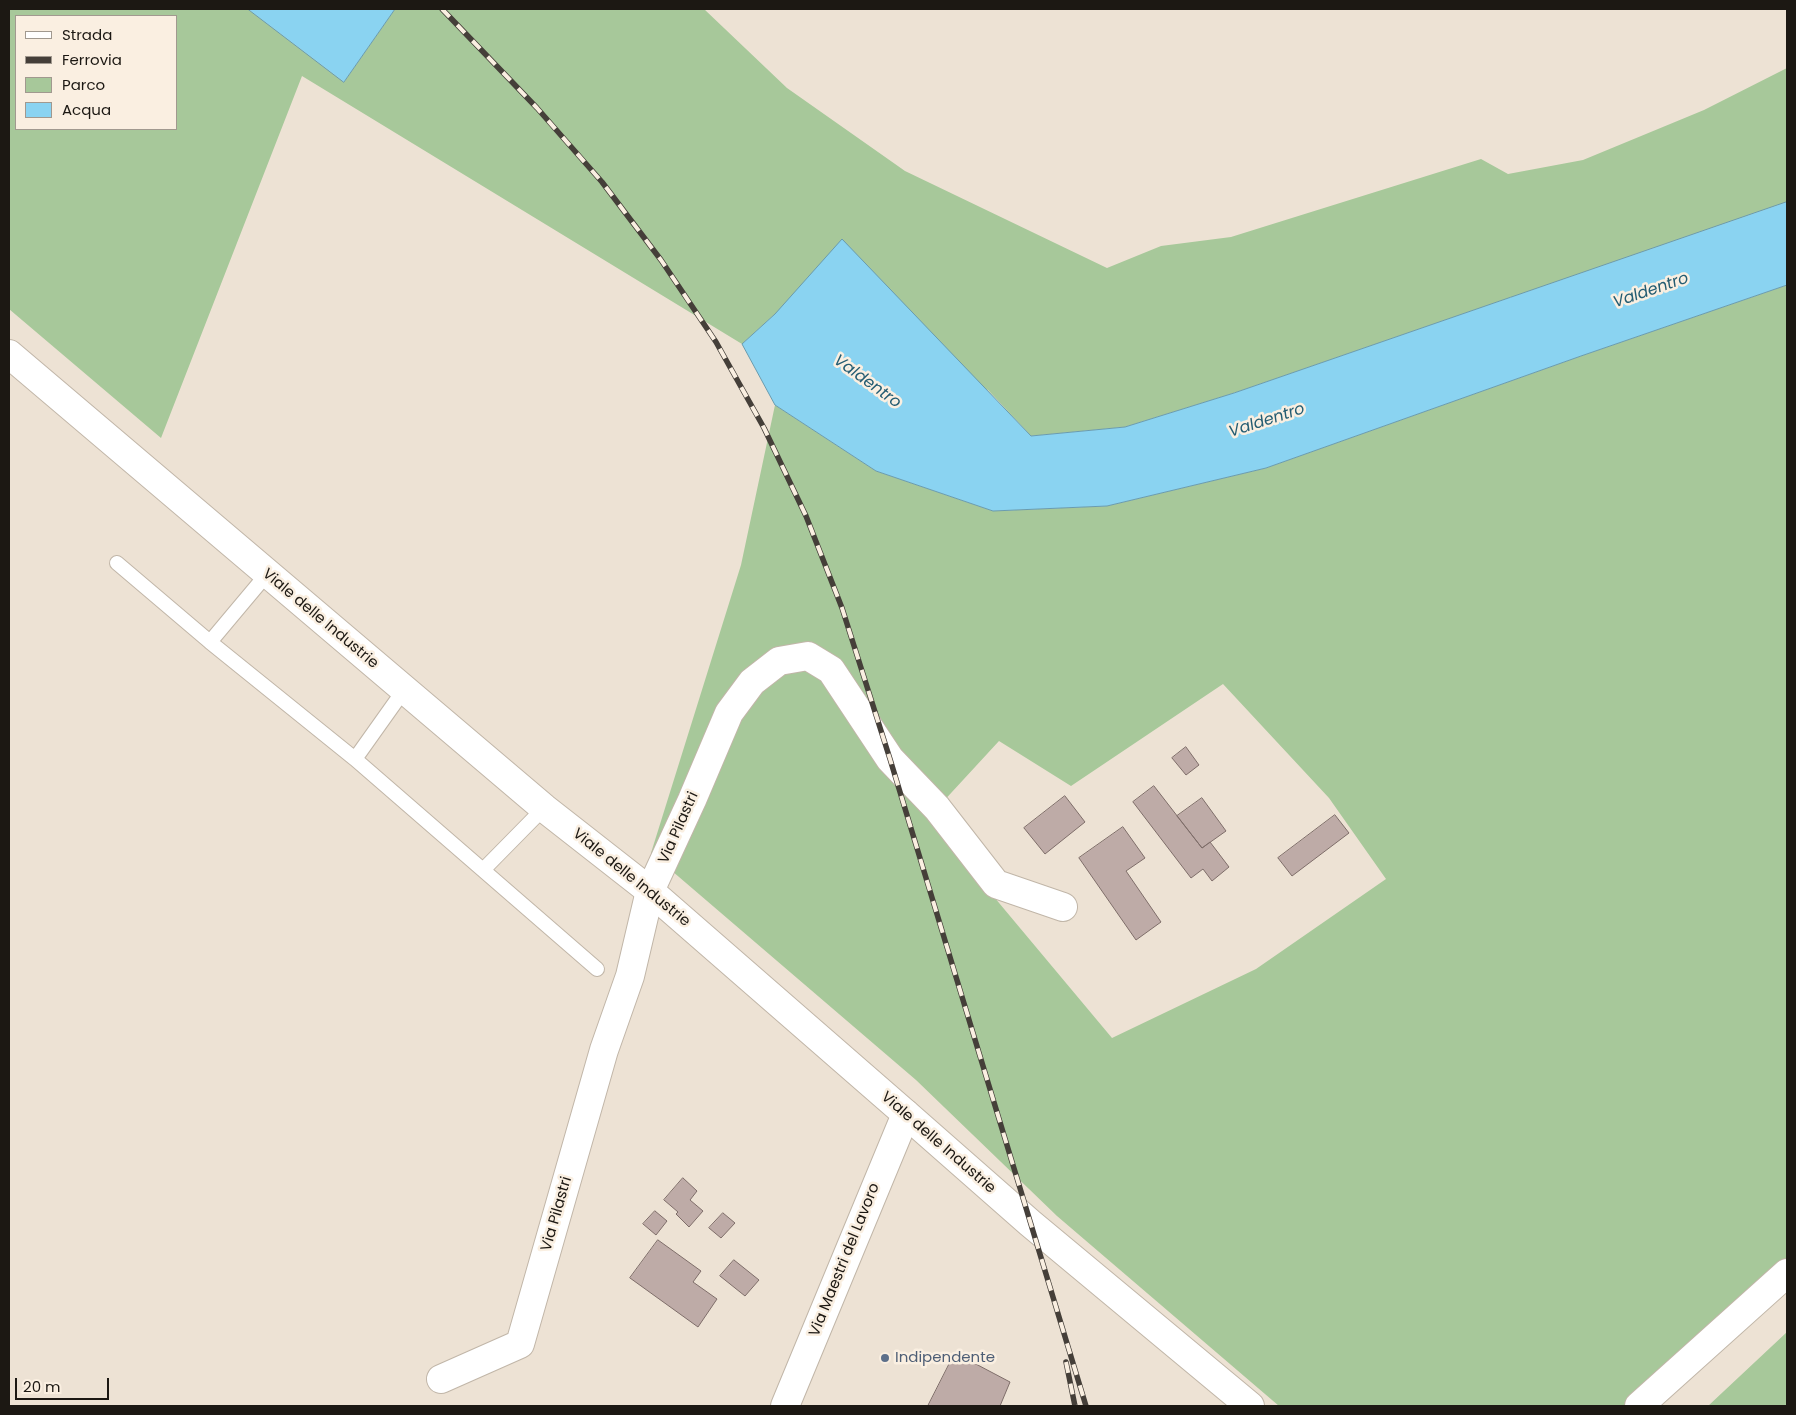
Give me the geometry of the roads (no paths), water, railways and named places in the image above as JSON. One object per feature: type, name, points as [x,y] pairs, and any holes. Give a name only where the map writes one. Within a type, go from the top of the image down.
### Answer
[{"type":"street","name":"Viale delle Industrie","points":[[9,354],[544,808],[650,892],[1030,1223],[1250,1406]]},
{"type":"street","name":"Via Pilastri","points":[[441,1378],[520,1344],[604,1050],[630,976],[650,892],[729,713],[752,682],[779,661],[808,656],[831,670],[890,759],[937,808],[996,884],[1063,907]]},
{"type":"street","name":"Via Maestri del Lavoro","points":[[785,1406],[906,1114]]},
{"type":"street","points":[[1639,1406],[1787,1273]]},
{"type":"lane","points":[[117,563],[210,642],[355,759],[597,968]]},
{"type":"lane","points":[[210,642],[267,574]]},
{"type":"lane","points":[[355,759],[404,690]]},
{"type":"lane","points":[[483,870],[544,808]]},
{"type":"water","points":[[248,9],[395,9],[344,82]]},
{"type":"water","name":"Valdentro","points":[[1787,202],[1787,285],[1266,468],[1107,506],[993,511],[876,471],[775,405],[742,344],[775,314],[842,239],[1031,436],[1125,427],[1234,393]]},
{"type":"railway","points":[[442,9],[537,108],[602,182],[661,260],[716,342],[764,428],[806,516],[842,608],[890,759],[1086,1406]]},
{"type":"railway","points":[[1066,1362],[1075,1406]]},
{"type":"place","name":"Indipendente","points":[[885,1358]]}]
